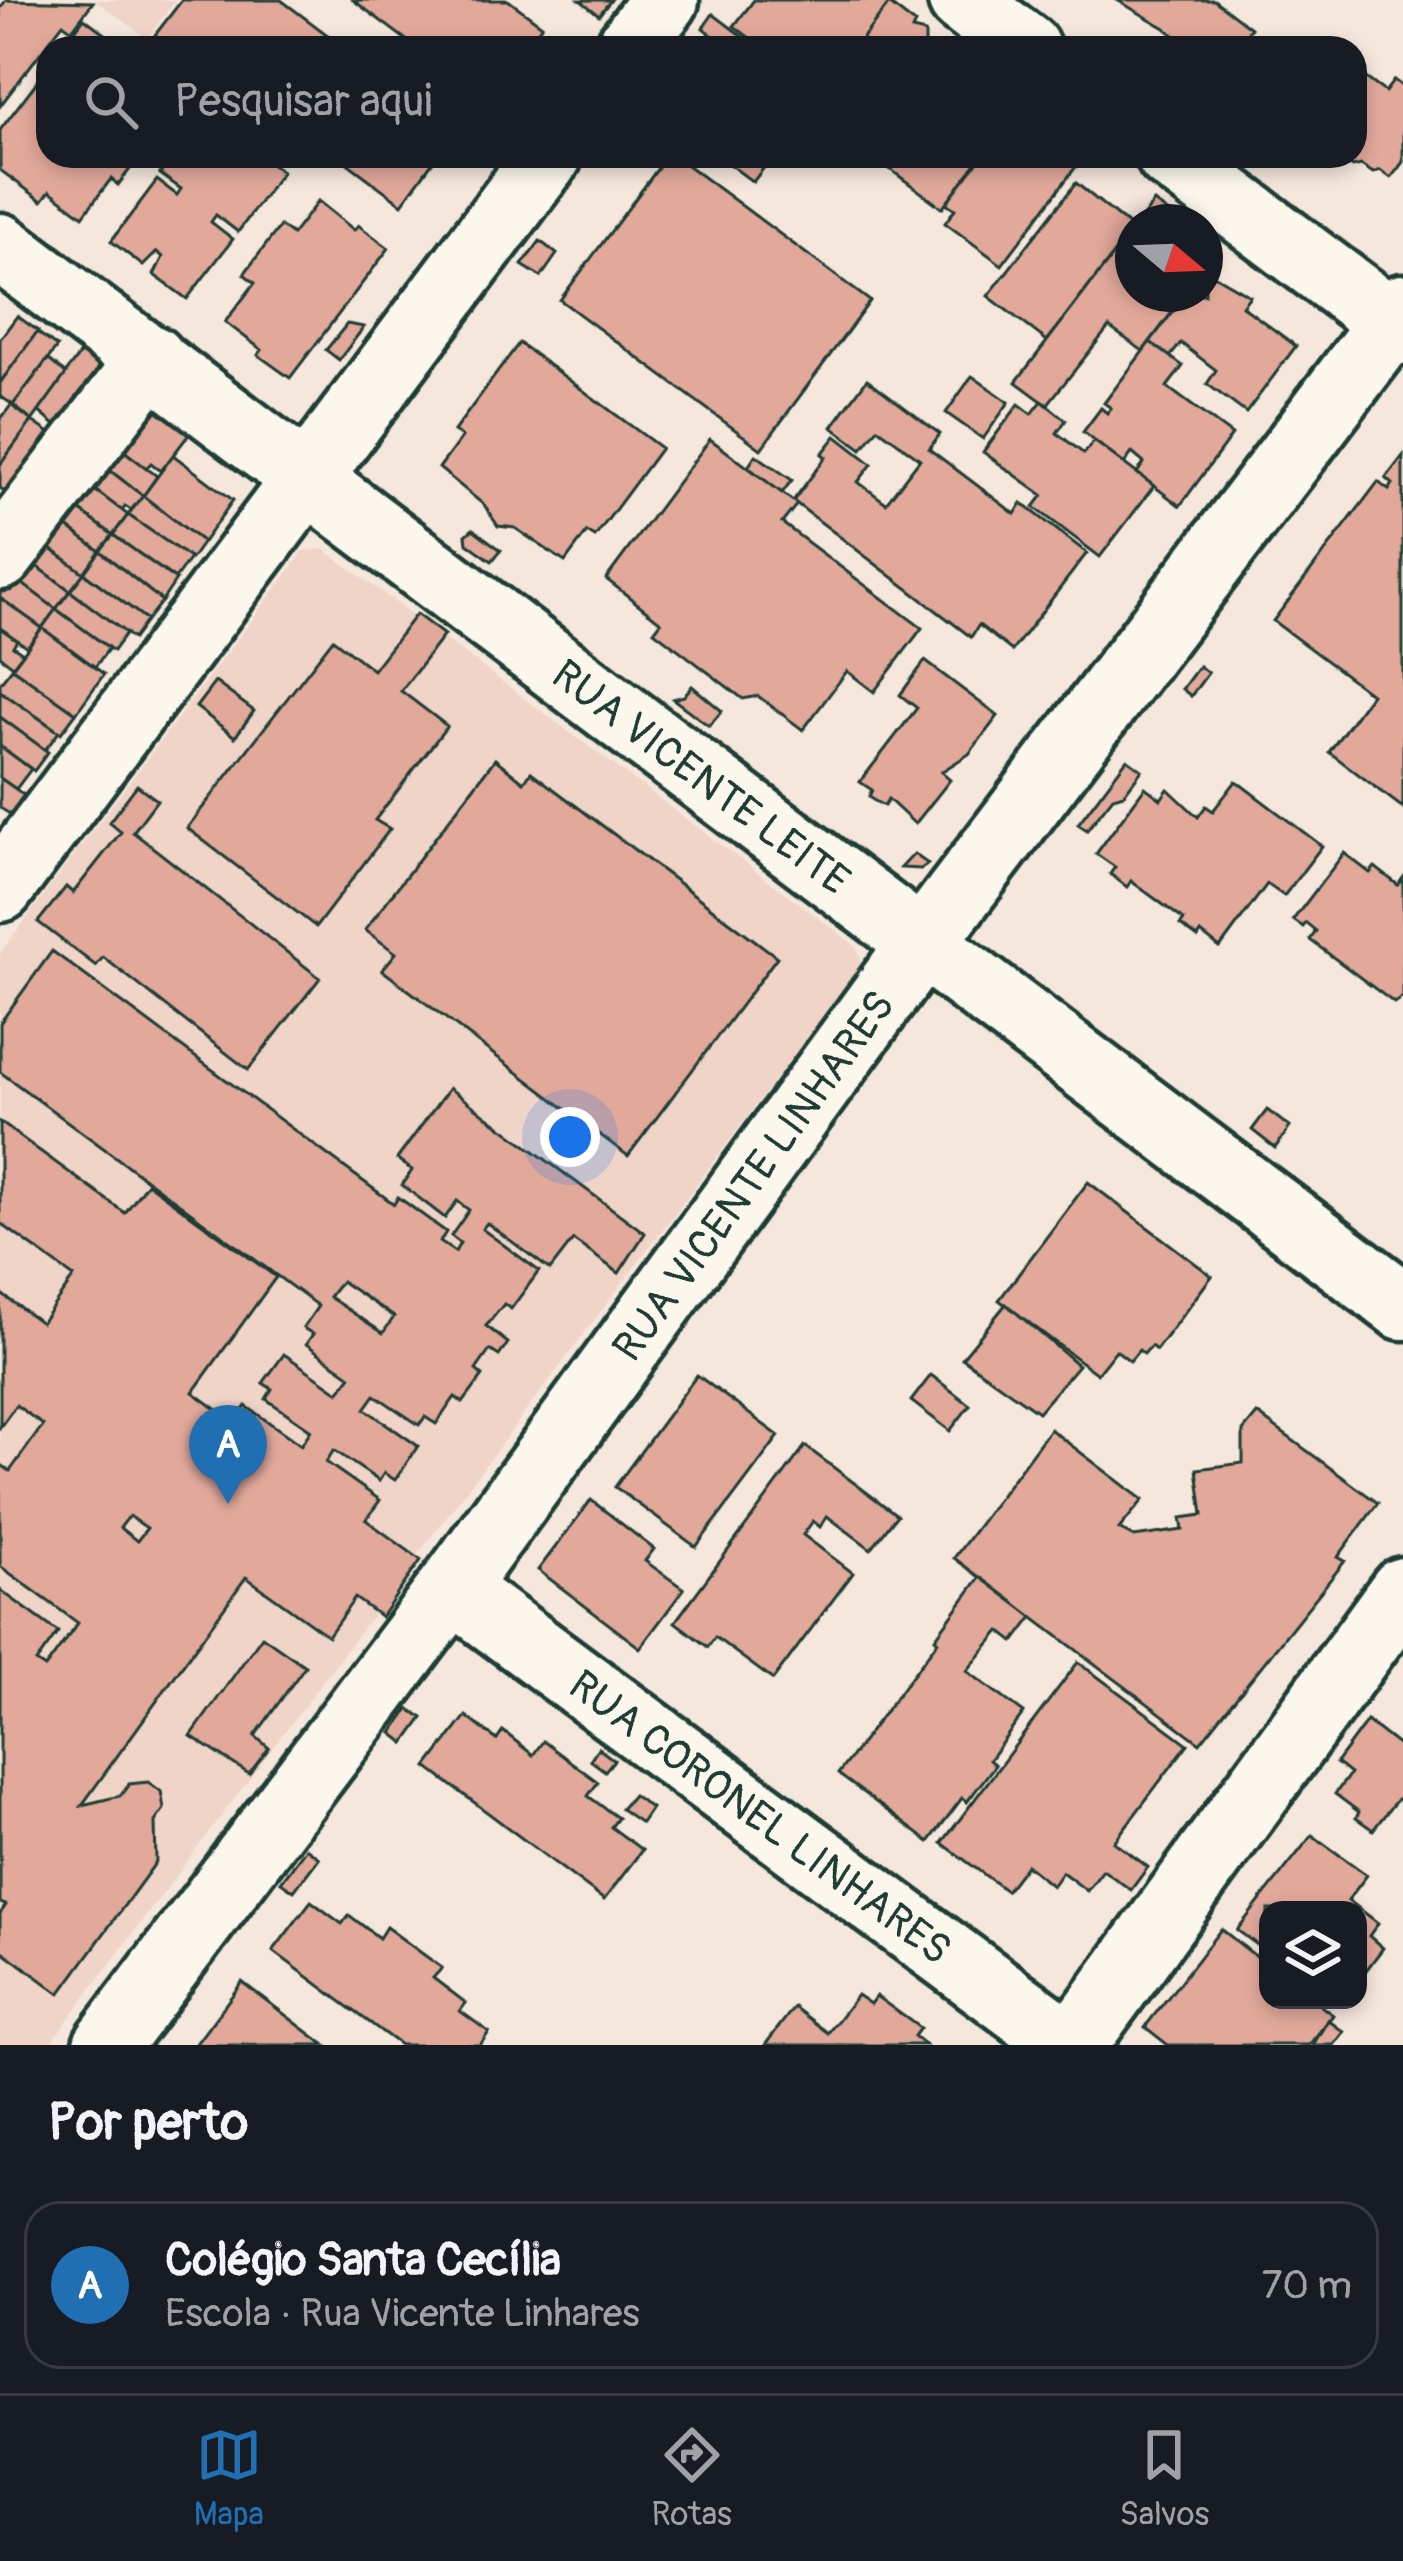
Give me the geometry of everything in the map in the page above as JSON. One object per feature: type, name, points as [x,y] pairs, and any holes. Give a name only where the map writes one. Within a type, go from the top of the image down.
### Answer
[{"type":"street","points":[[638,36],[664,0]]},
{"type":"street","points":[[962,0],[1010,36]]},
{"type":"street","points":[[0,888],[539,168]]},
{"type":"street","points":[[1187,168],[1399,321]]},
{"type":"street","name":"RUA VICENTE LEITE","points":[[0,247],[1403,1306]]},
{"type":"street","name":"RUA VICENTE LINHARES","points":[[107,2045],[452,1588],[923,942],[1399,321]]},
{"type":"street","points":[[7,531],[151,358]]},
{"type":"street","name":"RUA CORONEL LINHARES","points":[[452,1588],[1071,2045]]},
{"type":"street","points":[[1071,2045],[1403,1591]]},
{"type":"shaded area","points":[[95,0],[176,0],[144,36]]},
{"type":"shaded area","points":[[324,549],[855,945],[863,963],[49,2045],[0,2045],[0,953],[304,551]]},
{"type":"building","points":[[6,0],[93,2],[72,30],[63,23],[53,36],[36,36],[36,59],[0,106],[0,9]]},
{"type":"building","points":[[182,0],[281,0],[329,36],[154,36]]},
{"type":"building","points":[[353,0],[508,0],[542,25],[533,36],[401,36]]},
{"type":"building","points":[[580,0],[611,0],[599,15]]},
{"type":"building","points":[[754,0],[890,3],[864,36],[747,36],[734,26]]},
{"type":"building","points":[[1117,0],[1214,0],[1251,28],[1245,36],[1175,36]]},
{"type":"building","points":[[889,4],[915,24],[912,30],[925,33],[925,36],[864,36]]},
{"type":"building","points":[[713,14],[742,36],[713,36],[703,28]]},
{"type":"building","points":[[84,18],[108,36],[71,36]]},
{"type":"building","points":[[1367,79],[1385,92],[1394,80],[1403,87],[1403,162],[1391,178],[1380,170],[1373,173],[1366,168]]},
{"type":"building","points":[[36,83],[36,168],[131,168],[118,185],[111,179],[83,216],[50,191],[42,201],[0,170],[0,130]]},
{"type":"building","points":[[164,168],[277,168],[282,172],[238,232],[216,215],[211,222],[233,239],[187,299],[154,275],[163,257],[157,252],[143,266],[111,241],[157,180],[177,195],[181,189],[160,174]]},
{"type":"building","points":[[354,168],[428,168],[402,204]]},
{"type":"building","points":[[658,168],[691,168],[870,301],[761,449],[560,300]]},
{"type":"building","points":[[734,168],[764,168],[753,182]]},
{"type":"building","points":[[888,168],[973,168],[942,208]]},
{"type":"building","points":[[973,168],[1075,168],[1002,265],[945,223],[955,209],[946,203]]},
{"type":"building","points":[[1076,183],[1115,214],[1115,252],[1047,341],[988,296]]},
{"type":"building","points":[[318,201],[354,230],[358,225],[389,248],[290,378],[225,322],[255,283],[244,274],[280,226],[292,235]]},
{"type":"building","points":[[540,241],[557,254],[541,277],[522,265]]},
{"type":"building","points":[[1115,253],[1115,312],[1172,312],[1143,351],[1109,327],[1047,405],[1016,382]]},
{"type":"building","points":[[1223,280],[1250,296],[1242,306],[1296,346],[1246,413],[1207,384],[1216,370],[1181,343],[1170,357],[1150,342],[1172,312],[1223,312]]},
{"type":"building","points":[[17,316],[38,331],[0,383],[0,339]]},
{"type":"building","points":[[347,324],[364,327],[339,360],[326,350]]},
{"type":"building","points":[[37,332],[57,347],[13,405],[0,396],[0,383]]},
{"type":"building","points":[[1150,342],[1183,366],[1167,387],[1232,435],[1180,506],[1137,473],[1144,463],[1132,453],[1124,464],[1083,432],[1101,408],[1107,413],[1111,408],[1104,403]]},
{"type":"building","points":[[519,343],[661,448],[595,537],[587,532],[565,562],[515,528],[498,526],[484,505],[439,468],[462,437],[454,431]]},
{"type":"building","points":[[81,352],[100,367],[56,426],[38,411]]},
{"type":"building","points":[[48,359],[66,374],[32,421],[13,405]]},
{"type":"building","points":[[972,376],[1009,402],[983,439],[946,413]]},
{"type":"building","points":[[867,379],[940,434],[929,449],[1015,514],[1022,503],[1087,553],[1012,651],[979,625],[971,637],[793,501],[836,436],[872,464],[858,482],[886,503],[920,459],[878,428],[862,449],[832,427]]},
{"type":"building","points":[[140,394],[190,433],[161,471],[151,463],[146,468],[107,438]]},
{"type":"building","points":[[1042,401],[1066,420],[1057,433],[1084,454],[1094,441],[1154,486],[1100,557],[1034,507],[1043,495],[983,452],[1019,404],[1032,414]]},
{"type":"building","points":[[11,405],[32,421],[0,465],[0,420]]},
{"type":"building","points":[[32,421],[51,434],[7,493],[0,488],[0,465]]},
{"type":"building","points":[[107,438],[157,476],[143,496],[91,456]]},
{"type":"building","points":[[710,439],[797,504],[782,523],[922,628],[874,692],[847,671],[803,730],[758,696],[743,699],[654,631],[661,622],[606,579]]},
{"type":"building","points":[[173,455],[233,500],[203,542],[143,496]]},
{"type":"building","points":[[756,455],[792,480],[782,493],[748,467]]},
{"type":"building","points":[[91,456],[143,496],[131,510],[125,506],[122,511],[76,476]]},
{"type":"building","points":[[1403,456],[1403,808],[1329,752],[1371,694],[1273,621],[1378,482],[1389,490],[1393,484],[1386,478]]},
{"type":"building","points":[[76,476],[128,515],[113,535],[61,497]]},
{"type":"building","points":[[143,496],[203,542],[191,559],[128,515]]},
{"type":"building","points":[[61,497],[113,535],[100,551],[49,514]]},
{"type":"building","points":[[128,515],[190,558],[175,579],[113,535]]},
{"type":"building","points":[[52,516],[100,551],[84,573],[36,538]]},
{"type":"building","points":[[473,529],[501,550],[492,561],[467,543],[466,535]]},
{"type":"building","points":[[113,535],[176,580],[162,601],[100,551]]},
{"type":"building","points":[[36,538],[84,573],[71,591],[23,556]]},
{"type":"building","points":[[100,551],[162,601],[147,620],[84,573]]},
{"type":"building","points":[[23,556],[71,591],[56,609],[10,575]]},
{"type":"building","points":[[8,573],[56,609],[42,628],[0,598],[0,584]]},
{"type":"building","points":[[84,573],[147,620],[133,639],[70,591]]},
{"type":"building","points":[[70,591],[126,633],[113,651],[56,609]]},
{"type":"building","points":[[0,598],[42,628],[27,647],[0,628]]},
{"type":"building","points":[[56,609],[109,648],[95,667],[42,628]]},
{"type":"building","points":[[416,614],[444,635],[401,691],[447,726],[375,820],[390,829],[316,927],[187,828],[333,639],[373,670]]},
{"type":"building","points":[[0,628],[17,640],[13,646],[23,653],[13,666],[0,656]]},
{"type":"building","points":[[42,628],[104,674],[76,713],[12,668]]},
{"type":"building","points":[[925,661],[998,716],[969,754],[941,772],[950,780],[915,824],[888,799],[884,806],[873,800],[872,790],[860,782],[917,708],[900,695]]},
{"type":"building","points":[[1199,666],[1208,673],[1191,696],[1182,689]]},
{"type":"building","points":[[12,668],[76,713],[61,733],[0,691],[0,683]]},
{"type":"building","points":[[215,682],[254,711],[235,737],[196,707]]},
{"type":"building","points":[[692,686],[722,711],[709,726],[673,699],[684,696]]},
{"type":"building","points":[[0,691],[59,732],[45,750],[0,717]]},
{"type":"building","points":[[0,717],[48,752],[34,771],[0,746]]},
{"type":"building","points":[[0,746],[31,769],[16,789],[0,778]]},
{"type":"building","points":[[495,759],[524,782],[531,772],[777,957],[628,1156],[382,970],[396,953],[365,930]]},
{"type":"building","points":[[1127,759],[1142,770],[1087,830],[1078,824]]},
{"type":"building","points":[[0,778],[24,795],[10,814],[0,808]]},
{"type":"building","points":[[1236,781],[1322,846],[1284,896],[1267,884],[1220,948],[1180,925],[1184,920],[1131,881],[1127,887],[1110,874],[1115,867],[1096,854],[1145,787],[1161,799],[1168,789],[1198,817],[1206,806],[1213,811]]},
{"type":"building","points":[[137,785],[157,800],[133,832],[320,978],[248,1070],[103,957],[96,966],[38,922],[66,887],[73,893],[121,832],[109,822]]},
{"type":"building","points":[[1344,853],[1370,873],[1375,867],[1398,885],[1403,878],[1403,997],[1394,1003],[1310,940],[1316,931],[1293,920]]},
{"type":"building","points":[[914,854],[928,864],[921,869],[901,868]]},
{"type":"building","points":[[52,951],[394,1204],[398,1197],[446,1232],[440,1242],[455,1252],[460,1243],[451,1236],[469,1210],[457,1201],[445,1218],[402,1185],[412,1170],[397,1159],[449,1088],[645,1233],[619,1273],[573,1240],[550,1270],[487,1223],[482,1229],[539,1271],[511,1309],[504,1304],[486,1326],[508,1343],[499,1356],[490,1350],[476,1370],[483,1376],[463,1403],[455,1397],[436,1424],[425,1417],[419,1425],[375,1395],[365,1409],[418,1446],[395,1480],[384,1473],[379,1481],[334,1450],[326,1462],[380,1500],[366,1520],[421,1560],[381,1617],[355,1598],[328,1636],[246,1577],[82,1805],[120,1796],[129,1784],[148,1782],[161,1791],[164,1809],[155,1822],[156,1862],[60,1994],[0,1949],[0,1914],[6,1905],[0,1903],[0,1590],[58,1632],[36,1662],[45,1668],[78,1623],[0,1566],[0,1464],[10,1471],[43,1425],[16,1405],[0,1427],[0,1293],[41,1323],[74,1277],[0,1223],[0,1122],[125,1213],[147,1183],[276,1277],[193,1392],[234,1422],[246,1406],[301,1445],[311,1430],[266,1399],[272,1389],[263,1383],[284,1354],[339,1392],[351,1376],[306,1344],[313,1334],[303,1328],[318,1306],[0,1072],[0,1023]],"holes":[[[341,1281],[394,1317],[383,1333],[329,1297]],[[129,1516],[147,1528],[137,1541],[120,1528]]]},
{"type":"building","points":[[1267,1110],[1290,1127],[1275,1148],[1252,1130]]},
{"type":"building","points":[[1088,1182],[1212,1276],[1156,1350],[1151,1346],[1144,1354],[1139,1350],[1130,1361],[1116,1350],[1097,1374],[999,1300]]},
{"type":"building","points":[[1006,1304],[1078,1365],[1038,1412],[962,1358]]},
{"type":"building","points":[[697,1375],[779,1436],[696,1547],[615,1487]]},
{"type":"building","points":[[931,1375],[970,1405],[950,1431],[911,1401]]},
{"type":"building","points":[[1257,1414],[1378,1503],[1338,1557],[1345,1561],[1200,1743],[954,1558],[1050,1429],[1143,1500],[1119,1529],[1134,1537],[1183,1530],[1181,1518],[1203,1515],[1197,1469],[1243,1463],[1243,1431]]},
{"type":"building","points":[[805,1446],[897,1515],[871,1549],[827,1516],[820,1527],[813,1521],[803,1535],[853,1573],[773,1680],[715,1637],[708,1647],[675,1622]]},
{"type":"building","points":[[591,1500],[654,1549],[645,1561],[684,1589],[640,1648],[538,1570]]},
{"type":"building","points":[[980,1577],[1033,1617],[1014,1642],[1000,1631],[967,1671],[1024,1713],[989,1760],[995,1765],[929,1842],[838,1774]]},
{"type":"building","points":[[262,1636],[305,1666],[255,1736],[269,1748],[249,1774],[191,1736]]},
{"type":"building","points":[[1078,1662],[1188,1744],[1114,1842],[1148,1867],[1131,1890],[1103,1870],[1087,1891],[1062,1872],[1052,1886],[1026,1865],[1006,1891],[942,1843]]},
{"type":"building","points":[[409,1709],[423,1718],[405,1743],[392,1733]]},
{"type":"building","points":[[466,1716],[497,1740],[503,1731],[533,1755],[543,1741],[598,1782],[588,1796],[618,1818],[611,1827],[642,1850],[604,1900],[427,1767]]},
{"type":"building","points":[[1367,1721],[1403,1749],[1403,1803],[1397,1799],[1373,1830],[1335,1794],[1350,1774],[1336,1763]]},
{"type":"building","points":[[598,1748],[614,1760],[605,1771],[590,1760]]},
{"type":"building","points":[[633,1795],[651,1808],[641,1823],[621,1809]]},
{"type":"building","points":[[1312,1835],[1367,1875],[1349,1901],[1260,1901]]},
{"type":"building","points":[[306,1848],[319,1858],[294,1891],[281,1882]]},
{"type":"building","points":[[311,1901],[342,1924],[349,1915],[379,1938],[386,1927],[442,1968],[433,1978],[466,2003],[460,2011],[489,2032],[480,2045],[400,2045],[273,1951]]},
{"type":"building","points":[[1259,1902],[1259,1946],[1237,1930]]},
{"type":"building","points":[[1367,1915],[1378,1923],[1369,1936],[1383,1948],[1367,1969]]},
{"type":"building","points":[[1221,1929],[1259,1959],[1259,2009],[1325,2009],[1333,2015],[1309,2045],[1168,2045],[1145,2027]]},
{"type":"building","points":[[242,1982],[317,2039],[325,2045],[195,2045]]},
{"type":"building","points":[[857,1995],[870,2004],[876,1996],[920,2028],[914,2036],[925,2045],[765,2045],[794,2007],[828,2033]]},
{"type":"building","points":[[1328,2020],[1344,2032],[1334,2045],[1313,2045]]},
{"type":"place","name":"Colégio Santa Cecília","points":[[228,1504]]}]
